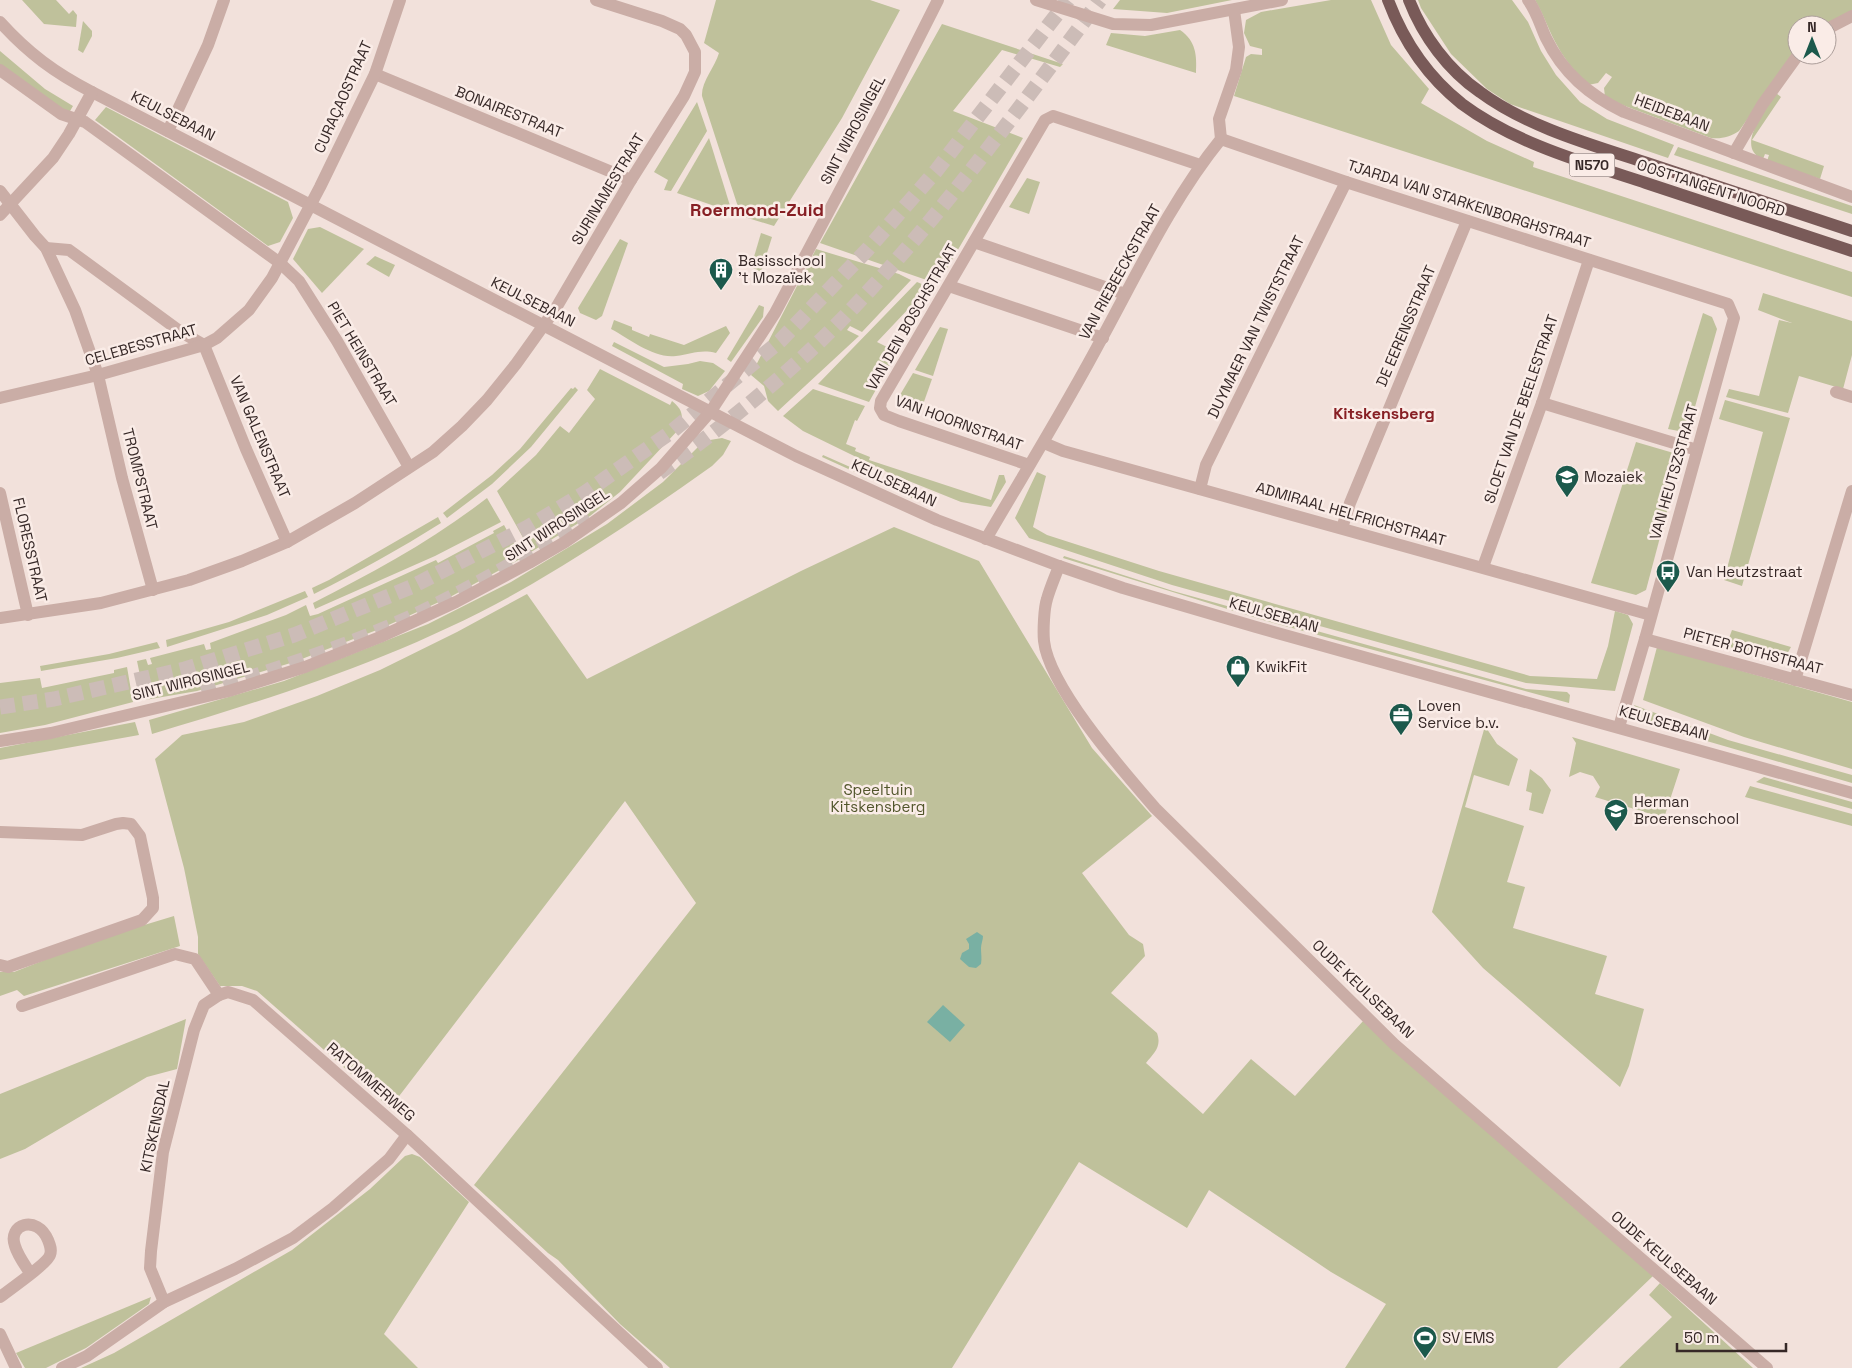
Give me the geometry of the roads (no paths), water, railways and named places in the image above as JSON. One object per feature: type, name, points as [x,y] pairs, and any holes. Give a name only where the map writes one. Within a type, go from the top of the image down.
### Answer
[{"type":"main road","name":"OOSTTANGENT NOORD","points":[[1388,0],[1408,43],[1429,72],[1461,103],[1511,134],[1608,171],[1852,251]]},
{"type":"main road","name":"OOSTTANGENT NOORD","points":[[1410,0],[1429,39],[1444,59],[1480,92],[1505,108],[1604,149],[1852,231]]},
{"type":"street","points":[[168,131],[208,45],[224,0]]},
{"type":"street","name":"CURAÇAOSTRAAT","points":[[310,204],[375,74],[400,0]]},
{"type":"street","name":"SURINAMESTRAAT","points":[[0,618],[101,603],[220,570],[287,542],[355,503],[433,452],[462,426],[487,400],[544,326],[689,87],[696,66],[695,52],[692,45],[680,30],[662,21],[596,0]]},
{"type":"street","name":"SINT WIROSINGEL","points":[[0,741],[51,733],[229,691],[305,666],[422,618],[529,563],[621,503],[661,468],[711,411],[775,312],[882,112],[938,0]]},
{"type":"street","points":[[1036,0],[1113,24],[1131,26],[1151,25],[1282,0]]},
{"type":"street","name":"HEIDEBAAN","points":[[1528,0],[1538,16],[1553,52],[1568,73],[1589,92],[1608,104],[1624,112],[1852,197]]},
{"type":"street","points":[[1221,139],[1219,119],[1236,70],[1239,47],[1238,26],[1234,10]]},
{"type":"street","points":[[1837,23],[1852,16]]},
{"type":"street","name":"KEULSEBAAN","points":[[0,22],[44,64],[92,92],[826,470],[937,520],[1122,588],[1852,793]]},
{"type":"street","points":[[1734,153],[1762,105],[1791,65]]},
{"type":"street","points":[[0,70],[61,114],[84,122],[280,263]]},
{"type":"street","name":"BONAIRESTRAAT","points":[[375,74],[631,180]]},
{"type":"street","points":[[0,216],[53,158],[92,92]]},
{"type":"street","name":"VAN DEN BOSCHSTRAAT","points":[[880,408],[886,392],[1045,120],[1053,116],[1200,166]]},
{"type":"street","name":"VAN RIEBEECKSTRAAT","points":[[986,539],[1044,442],[1102,338],[1124,294],[1200,166],[1221,139]]},
{"type":"street","name":"TJARDA VAN STARKENBORGHSTRAAT","points":[[1221,139],[1346,182],[1708,298]]},
{"type":"street","name":"DUYMAER VAN TWISTSTRAAT","points":[[1200,489],[1206,465],[1346,182]]},
{"type":"street","name":"TROMPSTRAAT","points":[[0,191],[46,248],[74,310],[98,375],[122,478],[153,590]]},
{"type":"street","name":"CELEBESSTRAAT","points":[[0,398],[98,375],[204,345],[217,338],[249,310],[272,278],[310,204]]},
{"type":"street","name":"DE EERENSSTRAAT","points":[[1342,528],[1350,503],[1467,221]]},
{"type":"street","name":"VAN DEN BOSCHSTRAAT","points":[[974,242],[1124,294]]},
{"type":"street","points":[[46,248],[69,250],[181,332],[204,345]]},
{"type":"street","name":"SLOET VAN DE BEELESTRAAT","points":[[1483,567],[1542,403],[1589,260]]},
{"type":"street","name":"PIET HEINSTRAAT","points":[[280,263],[299,282],[337,341],[409,467]]},
{"type":"street","points":[[949,286],[1102,338]]},
{"type":"street","name":"VAN HEUTSZSTRAAT","points":[[1619,727],[1734,318],[1728,304],[1708,298]]},
{"type":"street","name":"VAN GALENSTRAAT","points":[[204,345],[287,542]]},
{"type":"street","points":[[1836,392],[1852,397]]},
{"type":"street","points":[[1542,403],[1698,450]]},
{"type":"street","name":"VAN HOORNSTRAAT","points":[[880,408],[884,415],[898,421],[1029,465]]},
{"type":"street","name":"ADMIRAAL HELFRICHSTRAAT","points":[[1044,442],[1063,451],[1651,615]]},
{"type":"street","points":[[1795,680],[1852,491]]},
{"type":"street","name":"FLORESSTRAAT","points":[[0,493],[28,615]]},
{"type":"street","name":"OUDE KEULSEBAAN","points":[[1059,566],[1046,600],[1044,640],[1051,666],[1078,711],[1121,768],[1155,808],[1394,1044],[1767,1368]]},
{"type":"street","name":"PIETER BOTHSTRAAT","points":[[1645,639],[1852,695]]},
{"type":"street","points":[[0,832],[82,835],[123,822],[131,824],[140,836],[153,908],[149,915],[142,920],[8,967],[0,965]]},
{"type":"street","points":[[22,1006],[175,954],[195,959],[219,995]]},
{"type":"street","name":"RATOMMERWEG","points":[[219,995],[228,992],[253,1000],[407,1135],[657,1368]]},
{"type":"street","name":"KITSKENSDAL","points":[[164,1302],[150,1268],[163,1152],[194,1030],[204,1005],[219,995]]},
{"type":"street","points":[[62,1368],[86,1356],[164,1302],[235,1269],[293,1238],[333,1208],[389,1159],[407,1135]]},
{"type":"street","points":[[0,1297],[30,1274]]},
{"type":"street","points":[[0,1334],[16,1368]]},
{"type":"water","points":[[977,932],[983,936],[981,964],[976,968],[969,967],[960,959],[962,953],[969,949],[966,939]]},
{"type":"water","points":[[943,1005],[965,1025],[950,1042],[927,1022]]},
{"type":"tunnel","points":[[0,707],[54,699],[185,669],[294,635],[411,587],[528,527],[586,492],[671,432],[780,341],[867,250],[936,171],[1068,0]]},
{"type":"tunnel","points":[[659,473],[758,397],[805,356],[849,312],[948,199],[1100,0]]},
{"type":"tunnel","points":[[202,693],[314,656],[370,635],[424,611],[590,519]]},
{"type":"place","name":"Basisschool 't Mozaïek","points":[[721,291]]},
{"type":"place","name":"Mozaiek","points":[[1567,498]]},
{"type":"place","name":"Van Heutzstraat","points":[[1668,593]]},
{"type":"place","name":"KwikFit","points":[[1238,688]]},
{"type":"place","name":"Loven Service b.v.","points":[[1401,736]]},
{"type":"place","name":"Herman Broerenschool","points":[[1616,832]]},
{"type":"place","name":"SV EMS","points":[[1425,1359]]},
{"type":"district","name":"Roermond-Zuid","points":[[757,210]]},
{"type":"district","name":"Kitskensberg","points":[[1384,413]]},
{"type":"park label","name":"Speeltuin Kitskensberg","points":[[878,798]]}]
